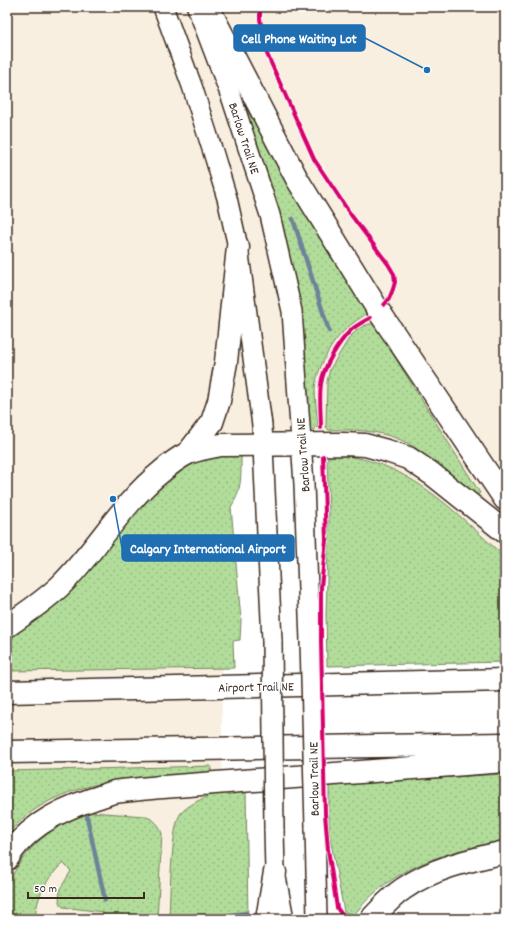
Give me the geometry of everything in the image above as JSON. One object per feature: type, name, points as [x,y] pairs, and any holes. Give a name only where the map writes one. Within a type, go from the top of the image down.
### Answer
[{"type":"highway","points":[[208,7],[297,179],[378,310],[505,499]]},
{"type":"highway","points":[[188,453],[212,422],[219,401],[226,362],[238,247]]},
{"type":"highway","points":[[7,626],[35,607],[60,586],[124,508],[149,481],[172,463],[188,453],[202,448],[221,445],[343,444],[365,445],[387,451],[408,458],[432,474],[505,532]]},
{"type":"highway","name":"Airport Trail NE","points":[[7,692],[505,680]]},
{"type":"highway","points":[[7,752],[505,744]]},
{"type":"highway","points":[[7,859],[11,852],[30,830],[54,814],[84,802],[113,793],[163,786],[505,760]]},
{"type":"highway","points":[[371,919],[403,889],[431,873],[478,858],[505,852]]},
{"type":"highway","points":[[267,919],[275,872]]},
{"type":"main road","points":[[163,7],[192,86],[227,198],[238,247],[262,424],[272,641],[275,872],[284,919]]},
{"type":"main road","name":"Barlow Trail NE","points":[[196,7],[239,120],[270,215],[292,311],[304,484],[310,641],[317,919]]},
{"type":"shaded area","points":[[7,7],[505,7],[505,575],[436,543],[370,451],[219,455],[224,919],[7,919]]},
{"type":"green space","points":[[238,84],[366,311],[366,314],[351,325],[335,341],[318,373],[315,389],[318,426],[314,430],[310,429],[270,186],[236,85]]},
{"type":"green space","points":[[369,324],[374,324],[480,493],[473,497],[424,454],[396,438],[374,432],[329,430],[326,427],[327,382],[330,369],[350,337],[359,328]]},
{"type":"green space","points":[[231,455],[241,457],[241,477],[239,489],[235,501],[231,507],[241,620],[240,640],[233,641],[234,668],[7,671],[7,637],[14,634],[141,501],[178,469],[197,461]]},
{"type":"green space","points":[[330,455],[357,458],[382,465],[405,476],[426,489],[447,505],[505,557],[505,662],[327,666],[326,614],[329,513],[327,459]]},
{"type":"green space","points":[[211,766],[211,774],[157,776],[129,779],[74,791],[49,801],[27,816],[7,835],[7,771]]},
{"type":"green space","points":[[505,774],[505,840],[462,850],[422,864],[385,884],[369,898],[354,915],[344,912],[329,832],[329,784]]},
{"type":"green space","points":[[246,791],[248,919],[169,919],[173,846],[175,832],[181,813],[196,802],[213,794]]},
{"type":"green space","points":[[91,812],[145,816],[158,825],[162,834],[157,919],[103,919],[103,912],[63,907],[59,902],[60,889],[71,871],[63,863],[47,881],[43,888],[38,902],[35,919],[7,919],[8,886],[11,877],[29,851],[57,827]]},
{"type":"waterway","points":[[293,219],[329,331]]},
{"type":"waterway","points":[[87,817],[105,900]]},
{"type":"waterway","points":[[199,919],[246,913]]},
{"type":"cycle path","points":[[260,7],[260,19],[267,54],[314,159],[351,215],[394,274],[395,282],[393,289],[389,299],[384,305]]},
{"type":"cycle path","points":[[321,428],[320,389],[322,377],[328,363],[346,335],[370,318]]},
{"type":"cycle path","points":[[323,456],[326,540],[321,587],[321,642],[325,814],[328,849],[337,908],[345,919]]},
{"type":"place","name":"Cell Phone Waiting Lot","points":[[427,70]]},
{"type":"place","name":"Calgary International Airport","points":[[113,499]]}]
